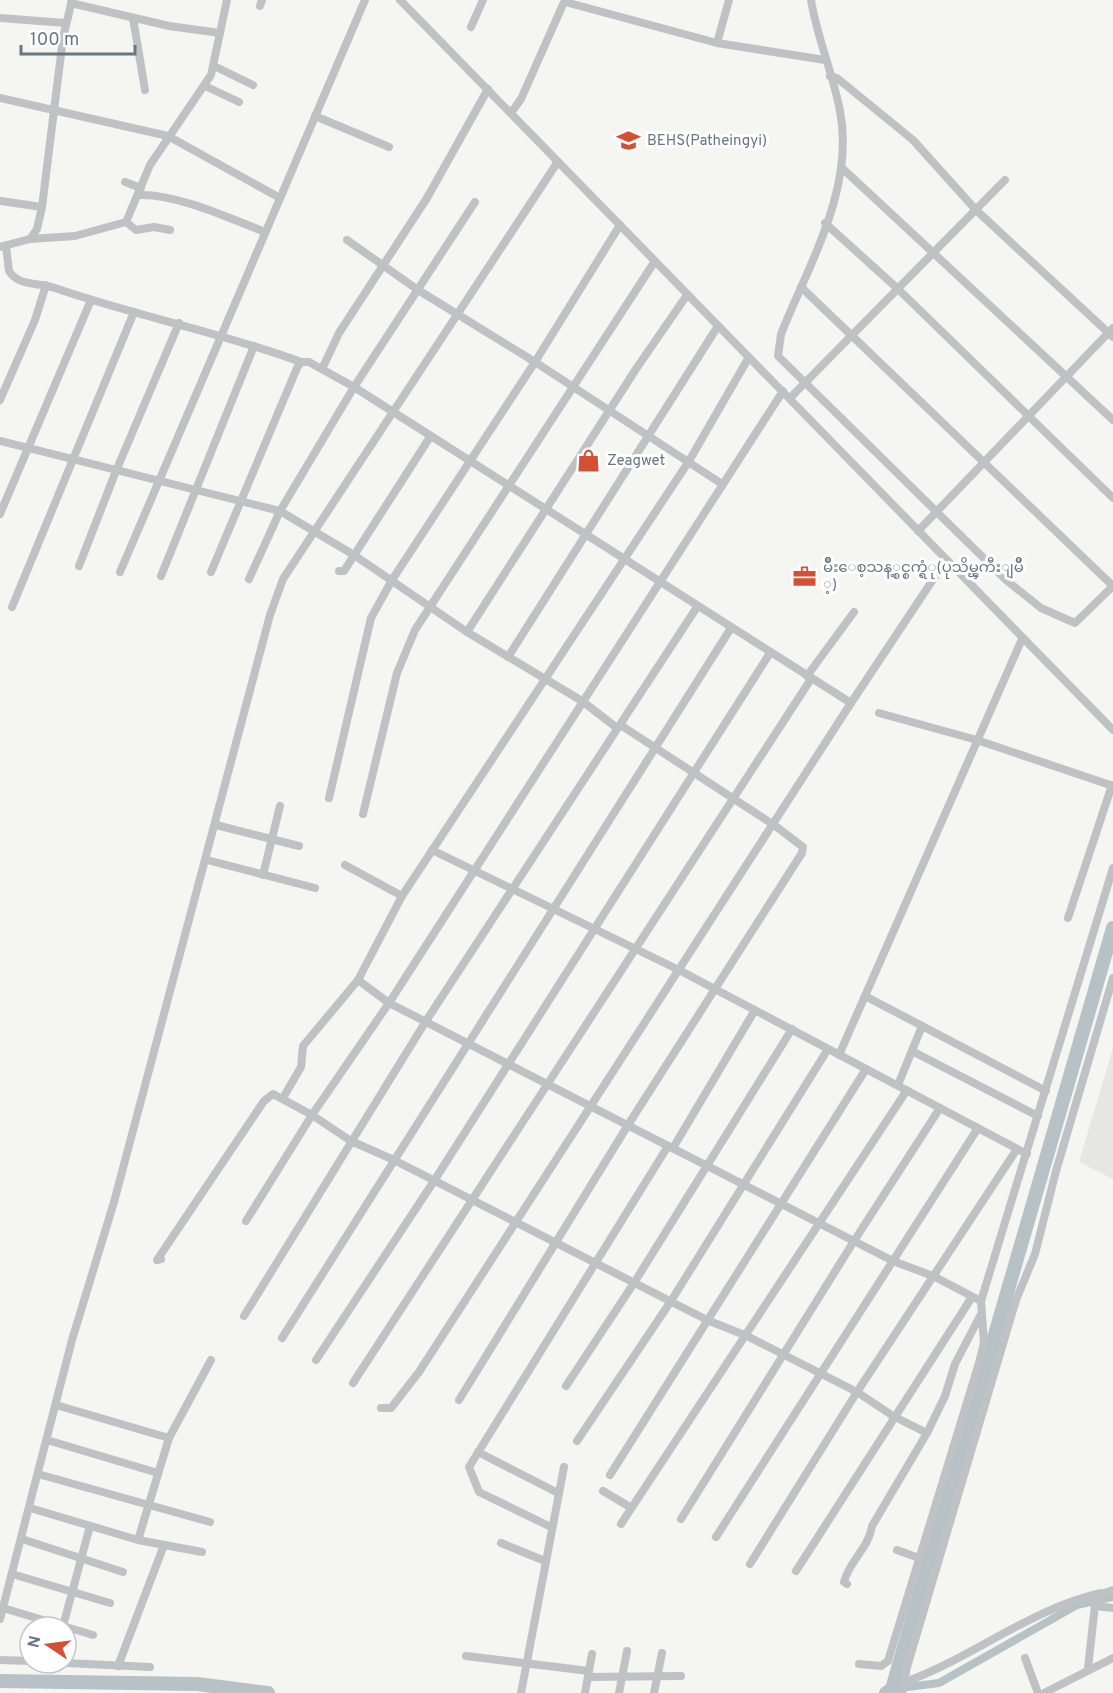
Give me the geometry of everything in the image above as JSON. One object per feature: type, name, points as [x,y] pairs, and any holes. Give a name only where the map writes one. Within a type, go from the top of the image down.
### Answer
[{"type":"street","points":[[227,0],[214,66],[205,86],[150,165],[126,222],[75,236],[30,239],[3,247],[9,271],[13,277],[26,283],[46,285],[91,300],[222,335],[302,362],[309,362],[354,387],[624,561],[851,703]]},
{"type":"street","points":[[120,572],[365,0]]},
{"type":"street","points":[[400,0],[687,295],[783,391],[792,396],[918,531],[1113,730]]},
{"type":"street","points":[[471,27],[483,0]]},
{"type":"street","points":[[717,43],[729,0]]},
{"type":"street","points":[[801,287],[1113,586],[1075,623],[1058,618],[1041,608],[1006,580],[803,386],[778,356],[777,350],[781,334],[825,223],[842,168],[844,150],[840,110],[811,0]]},
{"type":"street","points":[[30,239],[37,229],[42,207],[65,23],[72,1],[169,27],[220,33]]},
{"type":"street","points":[[511,113],[520,99],[565,1],[717,43],[825,60]]},
{"type":"street","points":[[0,18],[65,23]]},
{"type":"street","points":[[133,18],[145,90]]},
{"type":"street","points":[[214,66],[253,85]]},
{"type":"street","points":[[830,76],[837,78],[913,140],[976,210],[1111,332],[1027,415],[918,531]]},
{"type":"street","points":[[205,86],[240,102]]},
{"type":"street","points":[[322,369],[339,333],[427,198],[488,89]]},
{"type":"street","points":[[0,98],[168,136],[280,198]]},
{"type":"street","points":[[315,116],[389,147]]},
{"type":"street","points":[[0,1619],[72,1340],[114,1202],[207,860],[270,615],[283,579],[557,163]]},
{"type":"street","points":[[842,168],[1113,420]]},
{"type":"street","points":[[792,396],[1005,180]]},
{"type":"street","points":[[126,182],[140,192],[213,212],[265,232]]},
{"type":"street","points":[[2,201],[42,207]]},
{"type":"street","points":[[249,579],[280,511],[354,387],[474,202]]},
{"type":"street","points":[[126,222],[136,230],[154,227],[170,231]]},
{"type":"street","points":[[825,223],[898,289],[1113,498]]},
{"type":"street","points":[[328,798],[370,618],[392,580],[535,362],[620,225]]},
{"type":"street","points":[[347,240],[418,290],[535,362],[722,484]]},
{"type":"street","points":[[363,814],[397,673],[415,630],[655,261]]},
{"type":"street","points":[[0,400],[35,320],[46,285]]},
{"type":"street","points":[[467,632],[609,411],[687,295]]},
{"type":"street","points":[[0,514],[91,300]]},
{"type":"street","points":[[12,607],[71,459],[134,312]]},
{"type":"street","points":[[79,566],[116,471],[179,323]]},
{"type":"street","points":[[508,657],[718,326]]},
{"type":"street","points":[[161,576],[254,346]]},
{"type":"street","points":[[283,1098],[301,1067],[303,1046],[358,980],[402,896],[624,561],[688,461],[749,357]]},
{"type":"street","points":[[211,572],[239,501],[302,362]]},
{"type":"street","points":[[246,1221],[312,1115],[389,1003],[473,869],[783,391]]},
{"type":"street","points":[[339,571],[344,571],[429,437]]},
{"type":"street","points":[[0,441],[280,511],[314,529],[392,580],[428,607],[582,702],[617,728]]},
{"type":"street","points":[[381,1408],[391,1408],[419,1372],[851,703],[946,560]]},
{"type":"street","points":[[244,1316],[426,1021],[697,607]]},
{"type":"street","points":[[353,1383],[733,799],[809,677],[854,612]]},
{"type":"street","points":[[282,1338],[731,628]]},
{"type":"street","points":[[839,1055],[1022,639]]},
{"type":"street","points":[[316,1360],[434,1181],[770,653]]},
{"type":"street","points":[[879,713],[978,740],[1112,785],[1068,918]]},
{"type":"street","points":[[459,1400],[628,1125],[804,850],[801,844],[774,825],[622,726],[617,728]]},
{"type":"street","points":[[263,875],[280,806]]},
{"type":"street","points":[[216,825],[298,846]]},
{"type":"street","points":[[432,850],[512,891],[554,907],[680,970],[1027,1154]]},
{"type":"street","points":[[207,860],[315,888]]},
{"type":"street","points":[[345,866],[402,896]]},
{"type":"street","points":[[859,1664],[881,1666],[888,1661],[984,1343],[980,1316],[981,1301],[1113,868]]},
{"type":"street","points":[[904,1688],[907,1667],[1016,1300],[1035,1254],[1056,1171],[1113,978]]},
{"type":"street","points":[[358,980],[389,1003],[468,1044],[893,1261],[933,1276],[981,1301]]},
{"type":"street","points":[[865,996],[1046,1091]]},
{"type":"street","points":[[551,1527],[479,1492],[469,1471],[478,1452],[595,1263],[755,1010]]},
{"type":"street","points":[[898,1085],[922,1026]]},
{"type":"street","points":[[566,1386],[634,1283],[792,1029]]},
{"type":"street","points":[[577,1441],[671,1302],[828,1049]]},
{"type":"street","points":[[912,1051],[1038,1116]]},
{"type":"street","points":[[610,1475],[866,1069]]},
{"type":"street","points":[[621,1524],[630,1507],[747,1336],[907,1090]]},
{"type":"street","points":[[161,1259],[157,1260],[264,1101],[273,1094],[312,1115],[351,1141],[394,1160],[707,1320],[747,1336],[857,1392],[893,1416],[927,1434]]},
{"type":"street","points":[[681,1519],[854,1241],[940,1108]]},
{"type":"street","points":[[716,1537],[978,1128]]},
{"type":"street","points":[[750,1564],[857,1392],[1017,1149]]},
{"type":"street","points":[[796,1571],[893,1416],[972,1296]]},
{"type":"street","points":[[847,1584],[844,1579],[868,1541],[872,1526],[927,1434],[945,1396],[955,1364],[980,1316]]},
{"type":"street","points":[[138,1540],[169,1438],[212,1360]]},
{"type":"street","points":[[56,1405],[169,1438]]},
{"type":"street","points":[[47,1440],[158,1473]]},
{"type":"street","points":[[478,1452],[558,1492]]},
{"type":"street","points":[[521,1693],[564,1467]]},
{"type":"street","points":[[38,1474],[210,1522]]},
{"type":"street","points":[[603,1491],[630,1507]]},
{"type":"street","points":[[30,1508],[138,1540],[202,1552]]},
{"type":"street","points":[[66,1615],[90,1526]]},
{"type":"street","points":[[22,1539],[123,1572]]},
{"type":"street","points":[[501,1544],[545,1561]]},
{"type":"street","points":[[118,1666],[164,1545]]},
{"type":"street","points":[[897,1550],[919,1558]]},
{"type":"street","points":[[12,1574],[110,1603]]},
{"type":"street","points":[[1097,1600],[1113,1590]]},
{"type":"street","points":[[904,1688],[1070,1601],[1097,1600],[1113,1608],[1113,1616]]},
{"type":"street","points":[[1088,1668],[1097,1600]]},
{"type":"street","points":[[3,1608],[26,1615]]},
{"type":"street","points":[[78,1630],[93,1635]]},
{"type":"street","points":[[619,1693],[627,1651]]},
{"type":"street","points":[[654,1693],[662,1653]]},
{"type":"street","points":[[585,1693],[592,1654]]},
{"type":"street","points":[[466,1656],[527,1662],[588,1674],[622,1677],[681,1676]]},
{"type":"street","points":[[1025,1658],[1038,1693]]},
{"type":"street","points":[[1044,1693],[1088,1668],[1113,1658]]},
{"type":"street","points":[[0,1660],[18,1661]]},
{"type":"street","points":[[78,1664],[150,1667]]},
{"type":"shaded area","points":[[1113,1048],[1113,1179],[1079,1162]]},
{"type":"waterway","points":[[886,1693],[892,1689],[1113,928]]},
{"type":"waterway","points":[[892,1689],[939,1683],[1077,1605],[1113,1597]]},
{"type":"waterway","points":[[0,1681],[197,1684],[268,1693]]},
{"type":"place","name":"BEHS(Patheingyi)","points":[[629,141]]},
{"type":"place","name":"Zeagwet","points":[[589,461]]},
{"type":"place","name":"မ်ိဳးေစ့သန့္စင္စက္ရံု(ပုသိမ္ၾကီးျမိဳ ့)","points":[[805,577]]}]
